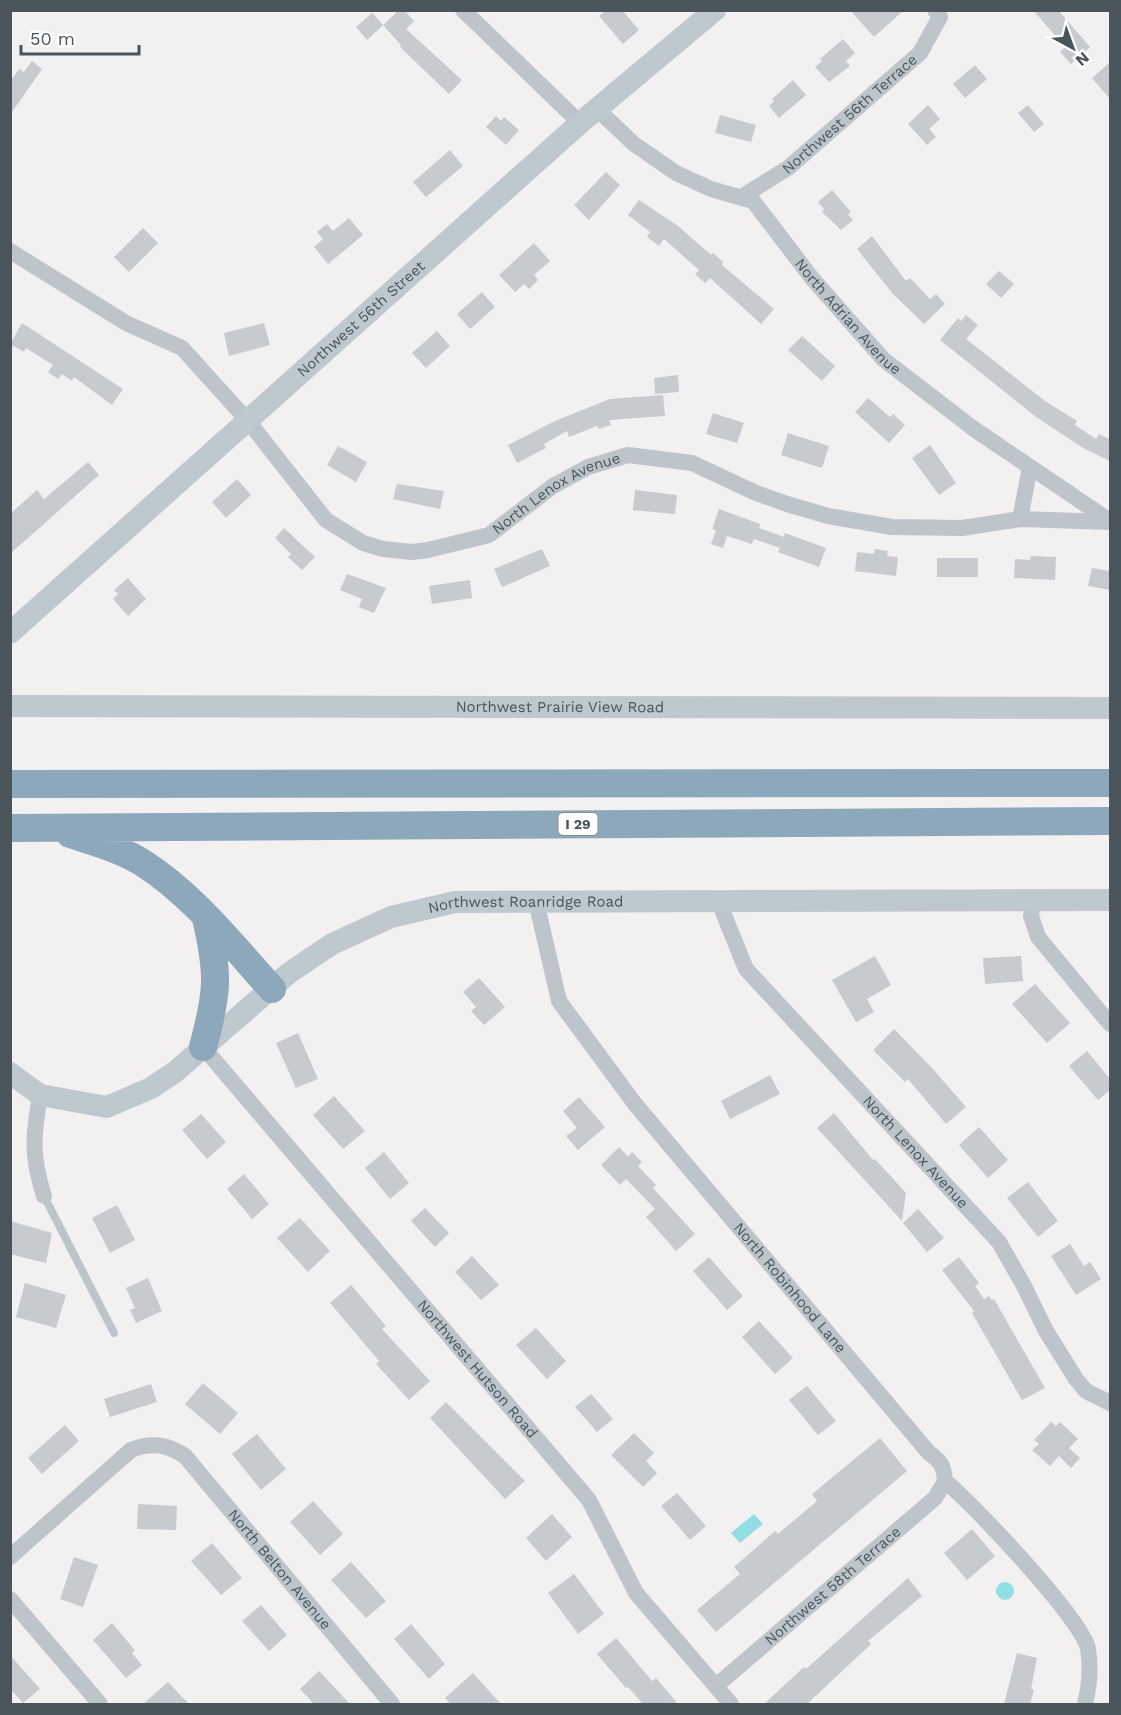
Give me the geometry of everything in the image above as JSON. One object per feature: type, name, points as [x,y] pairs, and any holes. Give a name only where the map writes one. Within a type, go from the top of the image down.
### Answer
[{"type":"highway","points":[[10,784],[1110,783]]},
{"type":"highway","name":"I 29","points":[[10,828],[1110,821]]},
{"type":"highway","points":[[45,826],[108,847],[141,862],[169,882],[206,916],[272,989]]},
{"type":"highway","points":[[203,1047],[217,986],[214,954],[206,916]]},
{"type":"street","name":"North Adrian Avenue","points":[[463,10],[588,116],[676,173],[711,189],[743,196],[762,209],[811,277],[883,358],[916,387],[1110,522]]},
{"type":"street","name":"Northwest 56th Street","points":[[10,633],[588,116],[715,10]]},
{"type":"street","name":"Northwest 56th Terrace","points":[[743,196],[788,168],[920,53],[938,14]]},
{"type":"street","name":"North Lenox Avenue","points":[[10,251],[126,323],[182,348],[248,421],[326,520],[353,538],[383,549],[412,552],[428,550],[489,535],[553,486],[588,466],[628,455],[692,463],[756,493],[828,516],[856,521],[939,529],[1020,519],[1110,522]]},
{"type":"street","points":[[1020,519],[1030,466]]},
{"type":"street","name":"Northwest Prairie View Road","points":[[10,706],[1110,708]]},
{"type":"street","name":"North Lenox Avenue","points":[[718,900],[746,969],[999,1242],[1046,1331],[1076,1379],[1086,1391],[1110,1403]]},
{"type":"street","points":[[1033,900],[1031,916],[1038,937],[1110,1024]]},
{"type":"street","name":"Northwest Roanridge Road","points":[[10,1074],[40,1095],[107,1107],[151,1088],[289,973],[332,944],[391,917],[455,902],[1110,900]]},
{"type":"street","name":"North Robinhood Lane","points":[[536,901],[559,1001],[635,1104],[929,1453],[938,1459],[944,1468],[945,1481],[969,1500],[1058,1602],[1088,1647],[1089,1690],[1085,1704]]},
{"type":"street","name":"Northwest Hutson Road","points":[[203,1047],[589,1500],[636,1593],[731,1704]]},
{"type":"street","points":[[40,1095],[34,1129],[34,1164],[44,1196]]},
{"type":"street","name":"North Belton Avenue","points":[[10,1557],[122,1456],[142,1445],[160,1445],[185,1456],[392,1704]]},
{"type":"street","name":"Northwest 58th Terrace","points":[[716,1686],[935,1498],[942,1490],[945,1481]]},
{"type":"street","points":[[10,1599],[100,1704]]},
{"type":"lane","points":[[44,1196],[114,1333]]},
{"type":"water","points":[[754,1514],[763,1524],[740,1543],[731,1533]]},
{"type":"water","points":[[1001,1582],[1009,1582],[1014,1587],[1012,1598],[1001,1600],[996,1595],[996,1587]]},
{"type":"building","points":[[399,10],[404,10],[414,21],[406,29],[462,80],[449,94],[400,47],[401,45],[383,25]]},
{"type":"building","points":[[606,10],[622,10],[639,30],[623,44],[599,16]]},
{"type":"building","points":[[850,10],[904,10],[874,37]]},
{"type":"building","points":[[1033,10],[1058,10],[1090,47],[1071,64],[1060,52],[1065,47]]},
{"type":"building","points":[[372,13],[383,25],[367,40],[356,27]]},
{"type":"building","points":[[843,39],[855,53],[846,61],[850,66],[829,82],[815,67],[822,61],[820,59]]},
{"type":"building","points":[[32,61],[42,69],[10,115],[10,82],[19,69],[24,72]]},
{"type":"building","points":[[1110,62],[1110,99],[1092,78]]},
{"type":"building","points":[[975,65],[987,79],[965,98],[953,84]]},
{"type":"building","points":[[793,80],[806,95],[779,118],[769,106],[774,101],[772,99]]},
{"type":"building","points":[[928,105],[940,119],[929,129],[936,137],[927,145],[908,124]]},
{"type":"building","points":[[1028,105],[1044,124],[1034,132],[1018,113]]},
{"type":"building","points":[[720,115],[756,125],[751,142],[715,133]]},
{"type":"building","points":[[496,116],[501,121],[504,117],[519,130],[506,145],[486,127]]},
{"type":"building","points":[[450,150],[463,166],[426,197],[413,182]]},
{"type":"building","points":[[606,172],[620,185],[589,220],[574,205]]},
{"type":"building","points":[[832,190],[851,212],[848,214],[853,220],[841,230],[822,212],[824,209],[818,202]]},
{"type":"building","points":[[639,200],[678,226],[711,255],[713,253],[723,262],[722,265],[774,309],[761,324],[710,278],[705,283],[695,274],[699,270],[664,239],[659,246],[647,237],[650,232],[628,215]]},
{"type":"building","points":[[349,218],[363,235],[328,264],[314,247],[323,239],[317,232],[327,224],[333,231]]},
{"type":"building","points":[[143,228],[158,243],[129,272],[114,257]]},
{"type":"building","points":[[872,236],[906,281],[910,278],[930,299],[936,294],[945,304],[924,324],[893,294],[857,249]]},
{"type":"building","points":[[534,243],[550,261],[534,275],[538,280],[529,289],[524,284],[515,292],[499,275]]},
{"type":"building","points":[[999,271],[1014,284],[1001,298],[986,284]]},
{"type":"building","points":[[482,292],[495,307],[470,329],[457,314]]},
{"type":"building","points":[[966,315],[978,325],[966,339],[1045,401],[1077,421],[1075,425],[1096,439],[1099,434],[1110,439],[1110,461],[1083,448],[1036,417],[940,340],[958,318],[961,321]]},
{"type":"building","points":[[22,323],[123,389],[112,405],[74,377],[72,381],[62,374],[58,379],[48,372],[53,365],[26,348],[24,352],[10,344]]},
{"type":"building","points":[[264,323],[270,345],[229,356],[224,333]]},
{"type":"building","points":[[437,331],[450,346],[426,368],[412,353]]},
{"type":"building","points":[[802,336],[835,366],[822,381],[788,350]]},
{"type":"building","points":[[678,375],[679,392],[655,394],[654,378]]},
{"type":"building","points":[[663,395],[665,416],[609,420],[611,425],[599,429],[597,426],[569,437],[567,431],[544,444],[546,448],[517,463],[508,445],[555,421],[610,399]]},
{"type":"building","points":[[868,398],[890,417],[893,414],[905,425],[889,443],[855,412]]},
{"type":"building","points":[[713,413],[744,423],[737,443],[706,434]]},
{"type":"building","points":[[788,433],[829,446],[822,468],[781,455]]},
{"type":"building","points":[[930,445],[956,483],[939,495],[912,458]]},
{"type":"building","points":[[338,446],[367,462],[356,482],[327,465]]},
{"type":"building","points":[[88,462],[99,475],[10,554],[10,514],[37,490],[44,499]]},
{"type":"building","points":[[237,479],[251,495],[226,518],[212,502]]},
{"type":"building","points":[[397,484],[444,491],[440,509],[393,499]]},
{"type":"building","points":[[635,490],[677,495],[675,514],[633,510]]},
{"type":"building","points":[[719,509],[760,524],[759,528],[784,537],[785,533],[826,548],[819,567],[778,552],[780,548],[754,539],[752,544],[727,536],[723,548],[711,544],[716,530],[712,529]]},
{"type":"building","points":[[284,528],[315,557],[302,570],[288,557],[291,554],[275,538]]},
{"type":"building","points":[[542,549],[550,566],[502,587],[494,569]]},
{"type":"building","points":[[875,549],[888,551],[887,556],[898,557],[896,576],[855,571],[857,552],[874,554]]},
{"type":"building","points":[[1031,556],[1056,557],[1055,580],[1014,578],[1015,559],[1030,560]]},
{"type":"building","points":[[937,558],[978,558],[978,577],[937,577]]},
{"type":"building","points":[[1092,568],[1110,571],[1110,590],[1088,586]]},
{"type":"building","points":[[347,574],[386,588],[374,613],[359,607],[362,599],[340,590]]},
{"type":"building","points":[[128,578],[146,599],[128,616],[113,599],[118,594],[114,590]]},
{"type":"building","points":[[470,580],[472,598],[432,604],[429,586]]},
{"type":"building","points":[[875,956],[891,985],[867,999],[874,1012],[856,1022],[832,980]]},
{"type":"building","points":[[1021,956],[1023,981],[985,984],[983,958]]},
{"type":"building","points":[[479,978],[505,1007],[484,1025],[471,1011],[476,1007],[463,992]]},
{"type":"building","points":[[1035,984],[1070,1023],[1047,1043],[1012,1004]]},
{"type":"building","points":[[894,1029],[966,1107],[946,1124],[908,1079],[905,1082],[873,1050]]},
{"type":"building","points":[[298,1033],[318,1079],[296,1088],[276,1043]]},
{"type":"building","points":[[1087,1051],[1110,1079],[1110,1090],[1098,1100],[1069,1066]]},
{"type":"building","points":[[770,1075],[780,1094],[730,1119],[721,1101]]},
{"type":"building","points":[[334,1096],[365,1131],[343,1149],[313,1115]]},
{"type":"building","points":[[579,1097],[605,1127],[578,1150],[566,1136],[577,1128],[563,1111]]},
{"type":"building","points":[[834,1113],[873,1160],[875,1159],[906,1193],[902,1221],[817,1128]]},
{"type":"building","points":[[201,1114],[226,1142],[207,1159],[182,1130]]},
{"type":"building","points":[[979,1127],[1008,1160],[988,1178],[959,1145]]},
{"type":"building","points":[[619,1147],[628,1157],[632,1152],[642,1162],[638,1166],[656,1185],[653,1188],[695,1234],[676,1251],[646,1217],[655,1209],[626,1179],[620,1185],[601,1165]]},
{"type":"building","points":[[384,1152],[409,1183],[390,1199],[365,1168]]},
{"type":"building","points":[[244,1174],[269,1204],[252,1219],[227,1189]]},
{"type":"building","points":[[1028,1182],[1058,1221],[1038,1237],[1007,1198]]},
{"type":"building","points":[[117,1205],[135,1240],[110,1253],[92,1218]]},
{"type":"building","points":[[425,1208],[449,1233],[435,1247],[411,1221]]},
{"type":"building","points":[[918,1209],[944,1238],[927,1252],[903,1223]]},
{"type":"building","points":[[300,1218],[330,1251],[308,1272],[277,1238]]},
{"type":"building","points":[[10,1221],[52,1233],[46,1263],[10,1254]]},
{"type":"building","points":[[1070,1244],[1084,1266],[1090,1262],[1101,1279],[1076,1295],[1051,1256]]},
{"type":"building","points":[[472,1256],[499,1285],[481,1300],[455,1272]]},
{"type":"building","points":[[709,1257],[743,1296],[727,1310],[693,1271]]},
{"type":"building","points":[[959,1257],[979,1283],[975,1286],[984,1299],[989,1296],[992,1300],[994,1299],[1045,1388],[1022,1400],[972,1313],[974,1311],[942,1270]]},
{"type":"building","points":[[148,1278],[162,1311],[136,1323],[130,1310],[135,1308],[126,1288]]},
{"type":"building","points":[[25,1283],[66,1295],[56,1328],[16,1317]]},
{"type":"building","points":[[351,1285],[386,1326],[382,1329],[430,1381],[409,1400],[376,1364],[379,1361],[330,1303]]},
{"type":"building","points":[[759,1321],[793,1358],[775,1374],[742,1337]]},
{"type":"building","points":[[536,1328],[566,1361],[547,1379],[516,1345]]},
{"type":"building","points":[[203,1383],[238,1413],[220,1434],[185,1404]]},
{"type":"building","points":[[151,1384],[157,1402],[110,1417],[104,1399]]},
{"type":"building","points":[[807,1386],[836,1421],[818,1435],[789,1400]]},
{"type":"building","points":[[591,1394],[613,1419],[597,1432],[575,1407]]},
{"type":"building","points":[[446,1402],[525,1481],[505,1499],[430,1418]]},
{"type":"building","points":[[1051,1422],[1056,1426],[1060,1422],[1078,1439],[1069,1448],[1080,1458],[1071,1468],[1059,1456],[1050,1466],[1032,1450],[1039,1444],[1034,1440]]},
{"type":"building","points":[[65,1425],[79,1441],[42,1474],[28,1458]]},
{"type":"building","points":[[634,1433],[654,1453],[646,1461],[657,1473],[643,1487],[611,1455]]},
{"type":"building","points":[[257,1434],[286,1469],[261,1490],[232,1454]]},
{"type":"building","points":[[880,1438],[907,1471],[716,1632],[697,1610],[740,1574],[734,1567],[775,1531],[778,1534],[817,1501],[812,1494]]},
{"type":"building","points":[[677,1493],[706,1526],[690,1540],[661,1506]]},
{"type":"building","points":[[313,1501],[343,1534],[320,1555],[290,1522]]},
{"type":"building","points":[[138,1504],[177,1506],[176,1530],[137,1529]]},
{"type":"building","points":[[552,1514],[572,1537],[546,1561],[526,1538]]},
{"type":"building","points":[[972,1529],[995,1556],[967,1580],[944,1553]]},
{"type":"building","points":[[212,1543],[242,1578],[221,1595],[191,1561]]},
{"type":"building","points":[[74,1557],[98,1565],[83,1607],[60,1599]]},
{"type":"building","points":[[351,1562],[386,1601],[366,1618],[331,1580]]},
{"type":"building","points":[[574,1574],[604,1614],[578,1634],[548,1593]]},
{"type":"building","points":[[908,1578],[922,1596],[868,1641],[871,1644],[807,1704],[764,1704],[804,1667],[806,1669]]},
{"type":"building","points":[[261,1605],[287,1635],[269,1651],[242,1621]]},
{"type":"building","points":[[112,1623],[135,1650],[132,1653],[142,1665],[126,1678],[93,1640]]},
{"type":"building","points":[[411,1624],[445,1664],[429,1679],[394,1639]]},
{"type":"building","points":[[616,1638],[652,1681],[656,1678],[678,1704],[643,1704],[628,1687],[626,1688],[597,1654]]},
{"type":"building","points":[[1017,1653],[1037,1658],[1031,1689],[1034,1690],[1030,1704],[1004,1704]]},
{"type":"building","points":[[10,1655],[40,1689],[23,1703],[10,1689]]},
{"type":"building","points":[[319,1671],[350,1704],[314,1704],[300,1689]]},
{"type":"building","points":[[473,1673],[501,1704],[451,1704],[445,1698]]},
{"type":"building","points":[[168,1682],[189,1704],[143,1704]]}]
